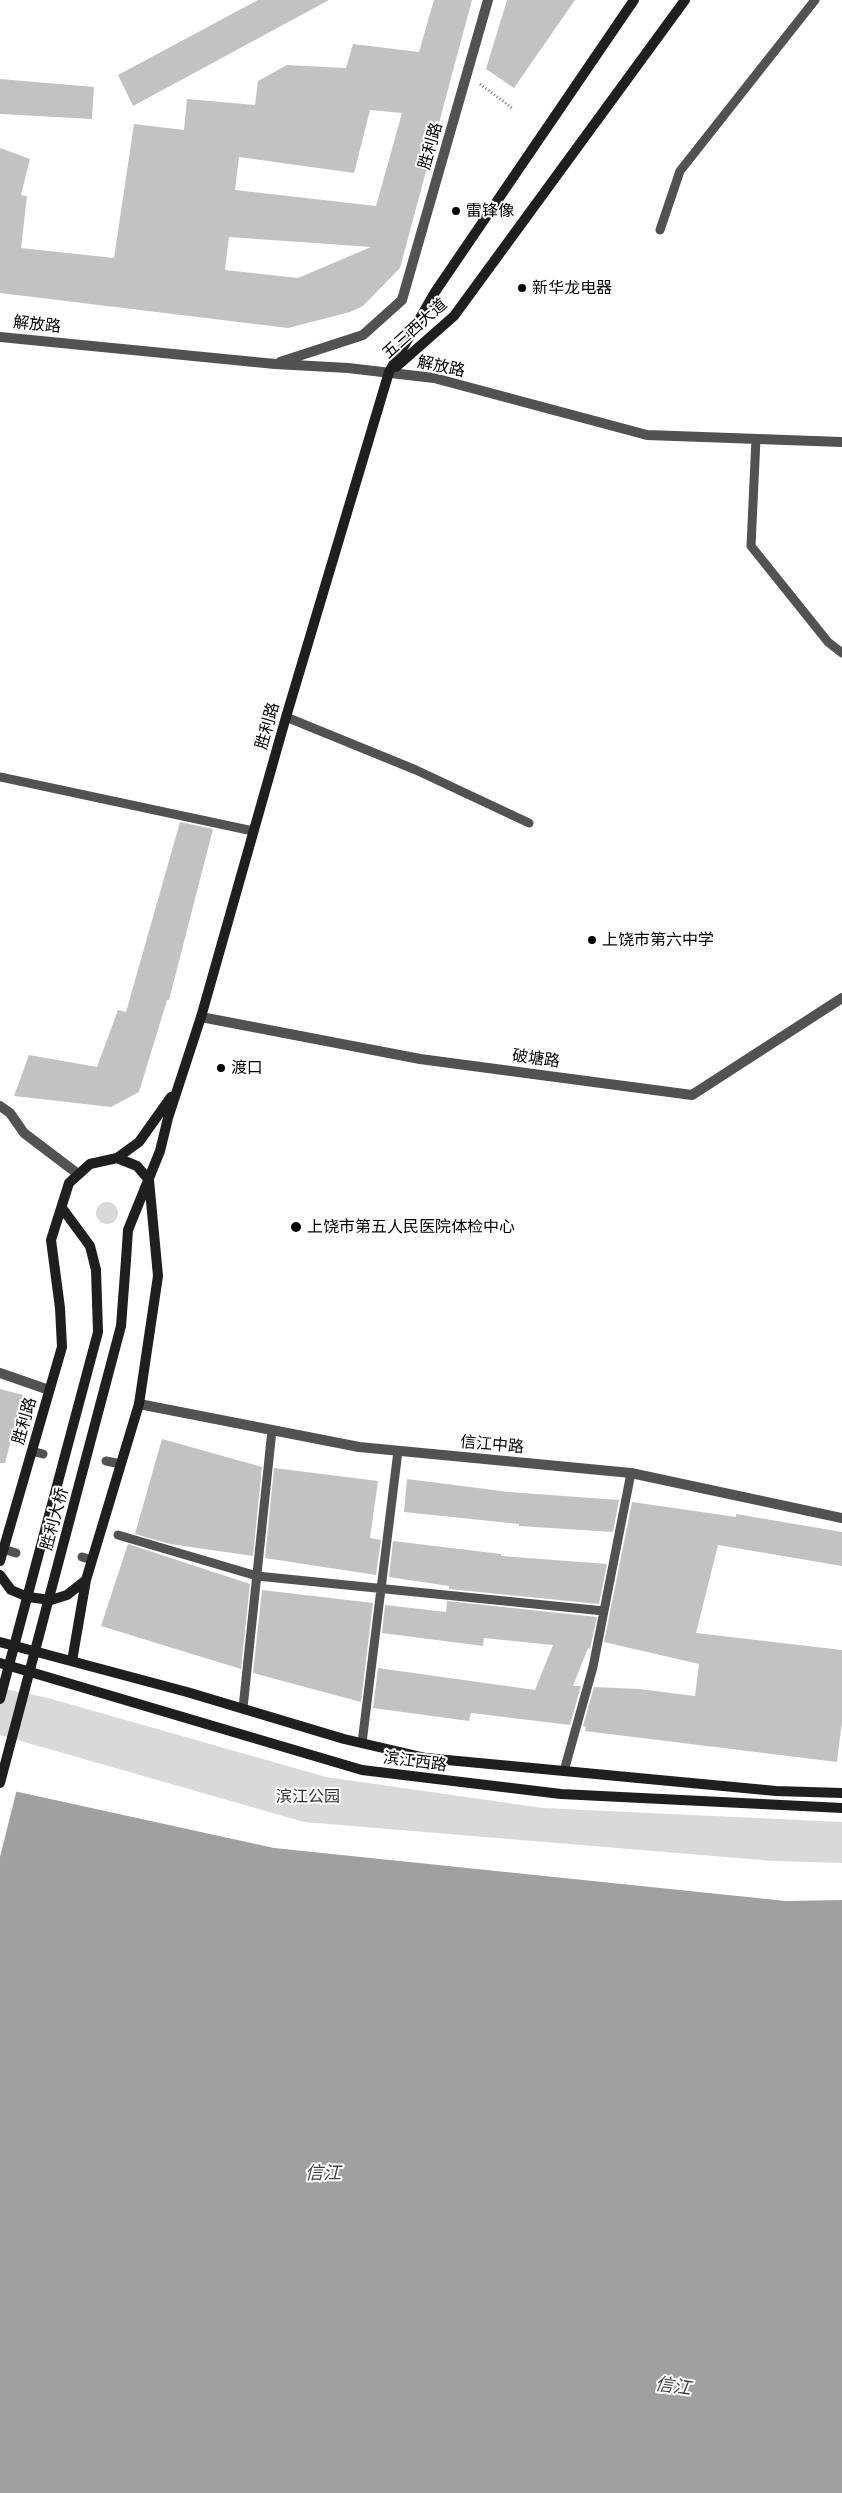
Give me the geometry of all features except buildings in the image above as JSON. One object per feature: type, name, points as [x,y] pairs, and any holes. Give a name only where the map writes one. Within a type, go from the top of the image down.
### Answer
[{"type":"main road","name":"五三西大道","points":[[389,372],[435,292],[634,0]]},
{"type":"main road","name":"五三西大道","points":[[389,372],[454,316],[685,0]]},
{"type":"main road","name":"胜利路","points":[[177,1088],[201,1017],[286,717],[389,372]]},
{"type":"main road","points":[[78,1174],[90,1164],[117,1158],[139,1142],[177,1088]]},
{"type":"main road","name":"胜利大桥","points":[[0,1783],[121,1326],[128,1230],[150,1180],[177,1088]]},
{"type":"main road","points":[[72,1661],[86,1580],[87,1558],[121,1464],[139,1404],[158,1276],[150,1180],[137,1166],[117,1158]]},
{"type":"main road","name":"胜利路","points":[[0,1561],[62,1347],[60,1308],[51,1240],[69,1183],[78,1174]]},
{"type":"main road","name":"胜利大桥","points":[[0,1699],[98,1332],[96,1270],[90,1246],[62,1208]]},
{"type":"main road","points":[[0,1575],[12,1590],[28,1597],[51,1600],[67,1595],[86,1580]]},
{"type":"main road","name":"滨江西路","points":[[0,1642],[243,1708],[362,1743],[426,1758],[776,1791],[842,1793]]},
{"type":"main road","name":"滨江西路","points":[[0,1663],[362,1770],[561,1794],[842,1808]]},
{"type":"street","name":"胜利路","points":[[275,364],[363,335],[402,300],[488,0]]},
{"type":"street","name":"解放路","points":[[0,337],[275,364],[389,372],[434,378],[647,435],[842,442]]},
{"type":"street","name":"破塘路","points":[[201,1017],[420,1059],[692,1095],[842,998]]},
{"type":"street","points":[[0,1106],[10,1113],[24,1133],[78,1174]]},
{"type":"street","points":[[0,1373],[49,1390]]},
{"type":"street","name":"信江中路","points":[[139,1404],[358,1447],[631,1472],[842,1518]]},
{"type":"lane","points":[[660,230],[680,171],[815,0]]},
{"type":"lane","points":[[756,440],[752,546],[828,642],[842,653]]},
{"type":"lane","points":[[286,717],[416,770],[529,823]]},
{"type":"lane","points":[[0,777],[254,831]]},
{"type":"lane","points":[[243,1708],[272,1430]]},
{"type":"lane","points":[[32,1451],[43,1454]]},
{"type":"lane","points":[[362,1743],[398,1451]]},
{"type":"lane","points":[[106,1461],[121,1464]]},
{"type":"lane","points":[[564,1771],[593,1667],[631,1472]]},
{"type":"lane","points":[[118,1535],[257,1576],[604,1611]]},
{"type":"lane","points":[[4,1549],[16,1553]]},
{"type":"path","points":[[479,83],[512,108]]},
{"type":"green space","points":[[103,1202],[111,1202],[118,1209],[118,1217],[111,1224],[103,1224],[96,1217],[96,1209]]},
{"type":"green space","name":"滨江公园","points":[[0,1688],[48,1698],[326,1777],[543,1808],[842,1822],[842,1863],[774,1861],[304,1822],[0,1735]]},
{"type":"water","name":"信江","points":[[0,1788],[274,1848],[786,1901],[842,1900],[842,2493],[0,2493]]},
{"type":"pier","points":[[0,1785],[17,1789],[0,1857]]},
{"type":"place","name":"雷锋像","points":[[456,211]]},
{"type":"place","name":"新华龙电器","points":[[522,288]]},
{"type":"place","name":"上饶市第六中学","points":[[592,940]]},
{"type":"place","name":"渡口","points":[[221,1068]]},
{"type":"place","name":"上饶市第五人民医院体检中心","points":[[296,1227]]}]
